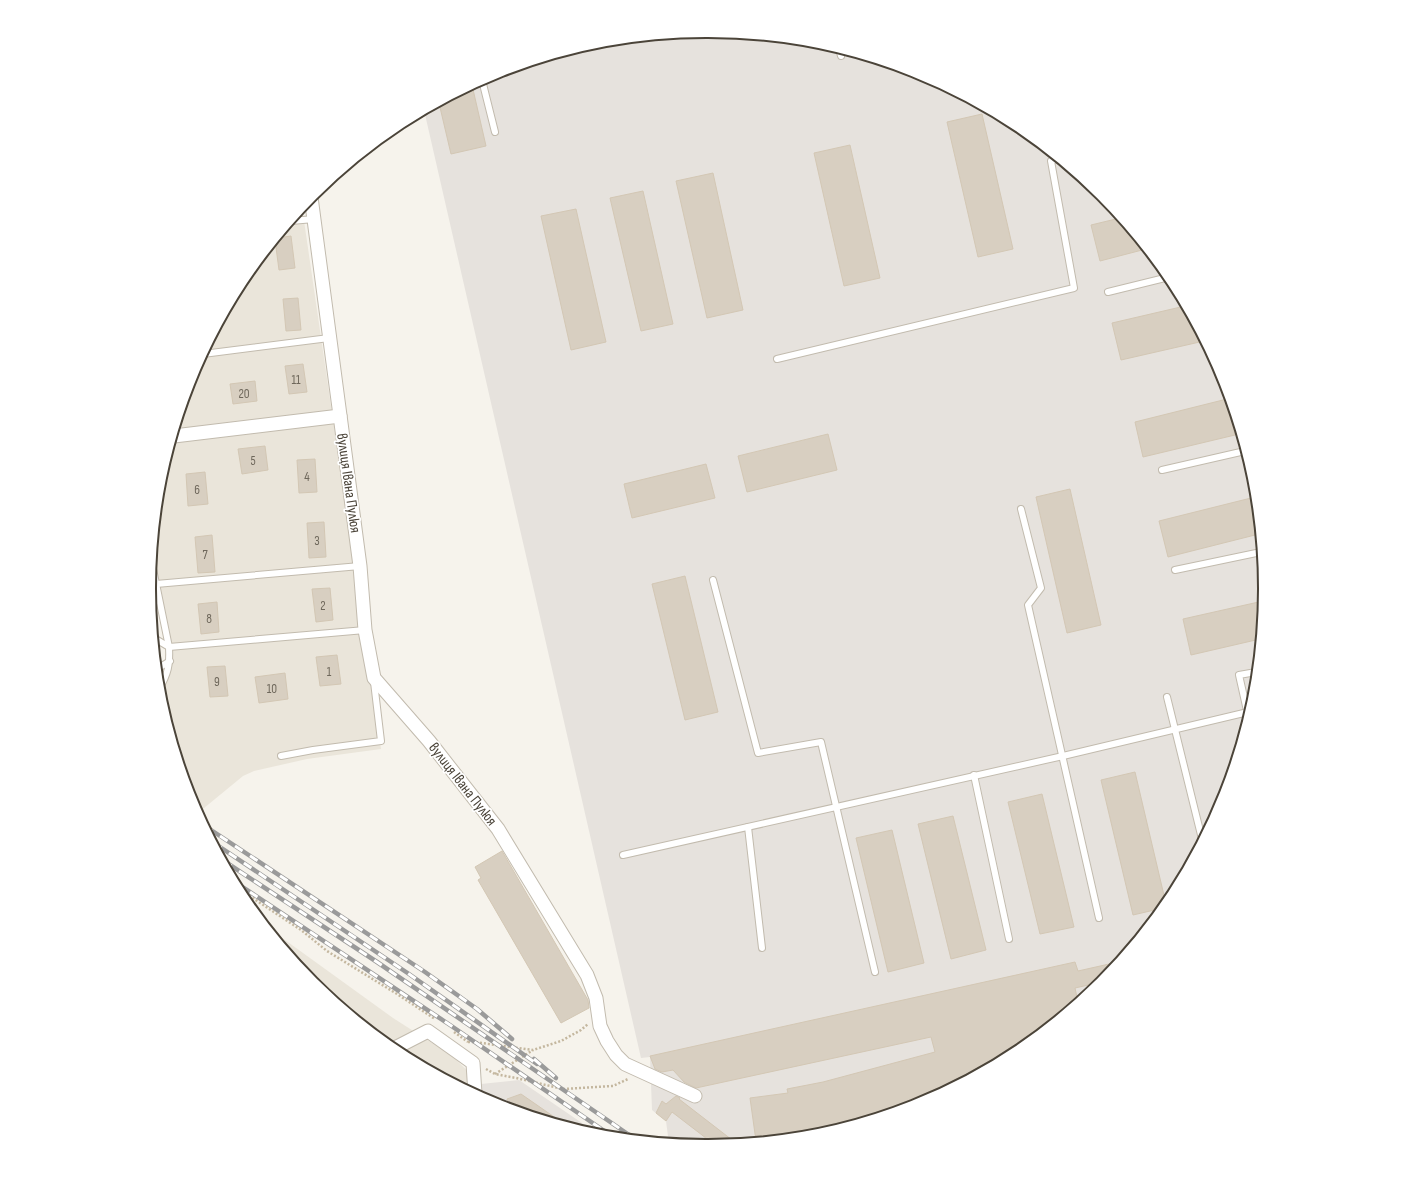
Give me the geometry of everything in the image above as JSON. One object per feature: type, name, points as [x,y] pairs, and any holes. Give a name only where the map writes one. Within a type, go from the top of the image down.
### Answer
[{"type":"street","name":"вулиця Івана Пулюя","points":[[312,205],[360,566],[365,630],[374,678],[429,741],[498,829],[587,975],[596,998],[600,1026],[606,1041],[616,1055],[625,1064],[695,1096]]},
{"type":"street","name":"вулиця Івана Пулюя","points":[[178,435],[340,416]]},
{"type":"street","points":[[400,1045],[428,1031],[473,1063],[475,1087]]},
{"type":"lane","points":[[483,86],[495,132]]},
{"type":"lane","points":[[777,359],[1074,288],[1051,161],[1052,161]]},
{"type":"lane","points":[[298,220],[314,219]]},
{"type":"lane","points":[[1108,292],[1162,279]]},
{"type":"lane","points":[[209,353],[329,338]]},
{"type":"lane","points":[[1162,470],[1240,452]]},
{"type":"lane","points":[[1021,509],[1041,588],[1028,605],[1099,918]]},
{"type":"lane","points":[[1175,570],[1256,553]]},
{"type":"lane","points":[[156,584],[360,566]]},
{"type":"lane","points":[[713,580],[758,753],[821,742],[875,972]]},
{"type":"lane","points":[[156,585],[169,648],[170,661],[167,676],[164,680]]},
{"type":"lane","points":[[159,642],[169,648],[365,630]]},
{"type":"lane","points":[[162,666],[170,661]]},
{"type":"lane","points":[[1245,703],[1239,675],[1251,673]]},
{"type":"lane","points":[[281,756],[381,741],[374,678]]},
{"type":"lane","points":[[1167,697],[1201,833]]},
{"type":"lane","points":[[623,855],[1243,715]]},
{"type":"lane","points":[[974,775],[1010,938]]},
{"type":"lane","points":[[748,827],[762,948]]},
{"type":"path","points":[[254,901],[301,930],[327,951],[436,1020]]},
{"type":"path","points":[[495,1074],[533,1050],[561,1041],[581,1030],[590,1022],[597,1008]]},
{"type":"path","points":[[449,1029],[468,1042]]},
{"type":"path","points":[[446,1044],[474,1042],[533,1050]]},
{"type":"path","points":[[473,1063],[495,1074],[563,1089],[613,1086],[640,1071]]},
{"type":"shaded area","points":[[671,39],[743,39],[779,43],[849,57],[884,67],[918,80],[982,112],[1013,131],[1070,175],[1096,199],[1144,253],[1184,313],[1201,345],[1216,378],[1239,446],[1253,517],[1256,552],[1258,588],[1253,660],[1239,731],[1228,765],[1216,799],[1184,864],[1144,924],[1096,978],[1042,1025],[1013,1046],[950,1082],[918,1097],[884,1110],[814,1128],[743,1138],[669,1138],[666,1121],[652,1110],[650,1057],[641,1058],[425,116],[496,80],[530,67],[600,49]]},
{"type":"shaded area","points":[[303,215],[381,749],[307,759],[254,771],[243,776],[203,809],[175,731],[167,696],[164,677],[170,661],[156,588],[161,517],[175,446],[198,378],[230,313],[270,253]]},
{"type":"shaded area","points":[[281,937],[393,1018],[451,1055],[481,1084],[481,1090],[432,1065],[401,1046],[372,1025],[318,978]]},
{"type":"shaded area","points":[[519,1080],[584,1124],[530,1110],[496,1097],[481,1090],[481,1084]]},
{"type":"building","points":[[473,91],[486,146],[451,154],[440,108]]},
{"type":"building","points":[[982,114],[1013,249],[978,257],[947,122]]},
{"type":"building","points":[[850,145],[880,278],[844,286],[814,153]]},
{"type":"building","points":[[713,173],[743,310],[707,318],[676,181]]},
{"type":"building","points":[[643,191],[673,324],[641,331],[610,198]]},
{"type":"building","points":[[576,209],[606,342],[571,350],[541,216]]},
{"type":"building","points":[[1115,219],[1142,250],[1100,261],[1091,225]]},
{"type":"building","points":[[291,236],[295,268],[279,270],[276,246],[284,237]]},
{"type":"building","points":[[298,298],[301,330],[286,331],[283,299]]},
{"type":"building","points":[[1180,307],[1199,342],[1121,360],[1112,323]]},
{"type":"building","points":[[303,364],[307,392],[289,394],[285,366]]},
{"type":"building","points":[[255,381],[257,401],[233,404],[230,384]]},
{"type":"building","points":[[1224,400],[1235,435],[1143,457],[1135,422]]},
{"type":"building","points":[[828,434],[837,470],[747,492],[738,456]]},
{"type":"building","points":[[265,446],[268,470],[242,474],[238,449]]},
{"type":"building","points":[[315,459],[317,492],[299,493],[297,460]]},
{"type":"building","points":[[706,464],[715,498],[632,518],[624,484]]},
{"type":"building","points":[[205,472],[208,504],[188,506],[186,474]]},
{"type":"building","points":[[1070,489],[1101,625],[1067,633],[1036,497]]},
{"type":"building","points":[[1250,498],[1255,535],[1168,557],[1159,521]]},
{"type":"building","points":[[324,522],[326,557],[309,558],[307,523]]},
{"type":"building","points":[[212,535],[215,572],[198,573],[195,537]]},
{"type":"building","points":[[685,576],[718,712],[685,720],[652,584]]},
{"type":"building","points":[[330,588],[333,620],[316,622],[312,589]]},
{"type":"building","points":[[217,602],[219,632],[201,634],[198,604]]},
{"type":"building","points":[[1257,602],[1255,640],[1191,655],[1183,619]]},
{"type":"building","points":[[337,655],[341,684],[320,686],[316,657]]},
{"type":"building","points":[[225,666],[228,696],[210,697],[207,667]]},
{"type":"building","points":[[285,673],[288,699],[259,703],[255,677]]},
{"type":"building","points":[[1135,772],[1164,895],[1154,910],[1133,915],[1101,780]]},
{"type":"building","points":[[1042,794],[1074,927],[1040,934],[1008,802]]},
{"type":"building","points":[[953,816],[986,950],[951,959],[918,824]]},
{"type":"building","points":[[892,830],[924,963],[888,972],[856,838]]},
{"type":"building","points":[[502,851],[588,1000],[589,1008],[561,1023],[478,880],[481,878],[475,867]]},
{"type":"building","points":[[1075,962],[1078,971],[1109,964],[1088,985],[1075,988],[1077,996],[1042,1025],[1013,1046],[982,1065],[918,1097],[884,1110],[814,1128],[755,1137],[750,1098],[788,1093],[787,1089],[823,1082],[935,1052],[931,1037],[696,1088],[684,1082],[673,1070],[662,1072],[655,1069],[650,1056]]},
{"type":"building","points":[[521,1094],[554,1117],[530,1110],[508,1101],[507,1099]]},
{"type":"building","points":[[676,1096],[680,1098],[679,1099],[730,1138],[707,1139],[672,1112],[666,1121],[656,1113],[662,1101],[666,1104]]},
{"type":"railway","points":[[213,831],[425,972],[477,1009],[512,1039]]},
{"type":"railway","points":[[222,848],[409,974],[537,1064]]},
{"type":"railway","points":[[231,866],[377,962],[625,1132]]},
{"type":"railway","points":[[246,889],[450,1025],[600,1128]]},
{"type":"railway","points":[[534,1059],[556,1078]]}]
